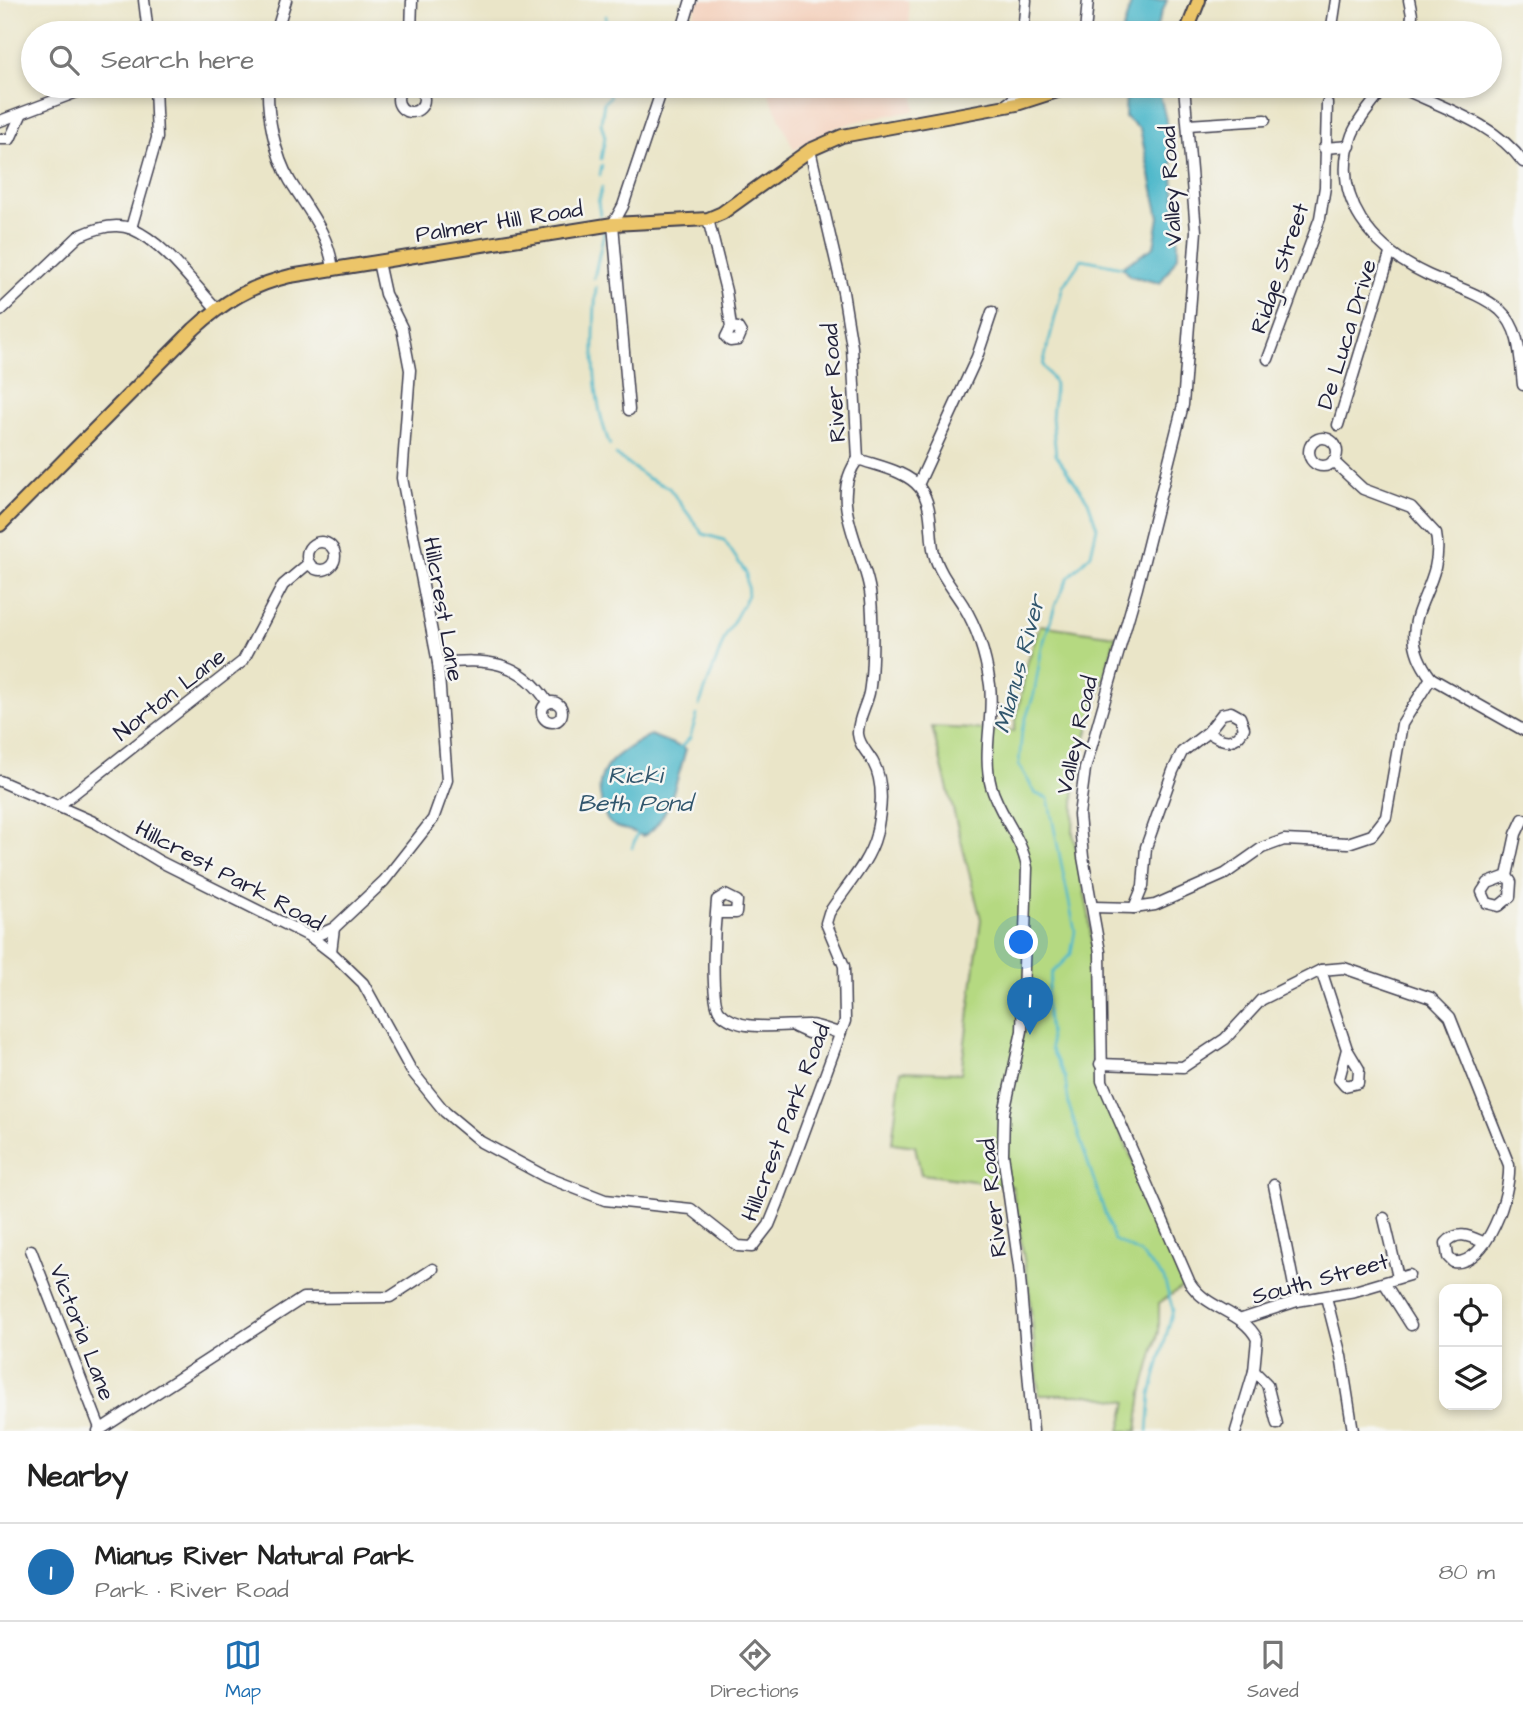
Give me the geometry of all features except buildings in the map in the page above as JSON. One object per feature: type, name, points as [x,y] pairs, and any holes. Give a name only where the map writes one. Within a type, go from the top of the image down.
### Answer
[{"type":"main road","points":[[1190,21],[1199,0]]},
{"type":"main road","name":"Palmer Hill Road","points":[[0,526],[216,308],[250,289],[276,279],[613,224],[708,219],[722,213],[810,150],[860,131],[1003,107],[1033,98]]},
{"type":"street","points":[[144,0],[147,21]]},
{"type":"street","points":[[280,21],[286,0]]},
{"type":"street","points":[[411,21],[412,0]]},
{"type":"street","points":[[685,21],[691,0]]},
{"type":"street","points":[[1024,21],[1026,0]]},
{"type":"street","points":[[1086,21],[1087,0]]},
{"type":"street","points":[[1333,21],[1336,0]]},
{"type":"street","points":[[1409,0],[1411,21]]},
{"type":"street","points":[[1083,21],[1086,14]]},
{"type":"street","points":[[0,121],[63,98]]},
{"type":"street","points":[[131,228],[157,138],[155,98]]},
{"type":"street","points":[[269,98],[283,165],[323,233],[333,269]]},
{"type":"street","points":[[629,410],[613,224],[623,206],[659,98]]},
{"type":"street","points":[[1003,107],[1012,98]]},
{"type":"street","name":"Valley Road","points":[[1185,98],[1196,231],[1183,405],[1137,588],[1085,769],[1080,838],[1093,907],[1103,986],[1100,1064],[1111,1102],[1189,1283],[1206,1302],[1242,1319]]},
{"type":"street","points":[[1376,98],[1358,124],[1350,146],[1348,183],[1355,211],[1371,234],[1391,254],[1426,274],[1474,294],[1501,311],[1515,333],[1523,385]]},
{"type":"street","points":[[1423,98],[1489,129],[1510,144],[1523,162]]},
{"type":"street","name":"Ridge Street","points":[[1268,359],[1320,218],[1325,187],[1327,103]]},
{"type":"street","points":[[0,139],[10,139],[21,115]]},
{"type":"street","points":[[1188,125],[1265,120]]},
{"type":"street","points":[[1324,148],[1350,146]]},
{"type":"street","name":"River Road","points":[[810,150],[844,292],[852,347],[858,459],[902,475],[918,485],[929,508],[939,567],[971,619],[986,661],[992,705],[988,767],[991,785],[999,805],[1024,848],[1027,868],[1022,1031],[1004,1112],[1003,1154],[1019,1266],[1033,1431]]},
{"type":"street","points":[[708,219],[726,291],[731,327]]},
{"type":"street","points":[[0,311],[79,236],[104,228],[131,228],[165,254],[216,308]]},
{"type":"street","name":"De Luca Drive","points":[[1338,425],[1391,254]]},
{"type":"street","name":"Hillcrest Lane","points":[[312,938],[334,928],[384,881],[433,819],[447,780],[438,663],[402,478],[401,461],[411,388],[407,349],[399,322],[385,294],[378,262]]},
{"type":"street","points":[[918,485],[977,357],[992,312]]},
{"type":"street","name":"Hillcrest Park Road","points":[[0,780],[58,806],[293,931],[312,938],[331,952],[363,983],[411,1070],[445,1112],[481,1142],[546,1177],[605,1200],[691,1209],[738,1246],[747,1248],[756,1244],[769,1225],[840,1033],[846,1005],[845,977],[826,923],[829,913],[873,845],[881,788],[878,771],[861,744],[858,730],[869,694],[871,605],[869,588],[846,506],[850,469],[858,459]]},
{"type":"street","points":[[1334,461],[1363,489],[1411,507],[1436,534],[1436,570],[1420,607],[1413,637],[1417,659],[1430,678],[1523,730]]},
{"type":"street","name":"Norton Lane","points":[[58,806],[243,661],[283,585],[309,563]]},
{"type":"street","points":[[438,663],[498,663],[524,674],[548,702]]},
{"type":"street","points":[[1093,907],[1134,908],[1155,905],[1225,874],[1262,848],[1284,840],[1348,843],[1372,835],[1386,817],[1402,724],[1430,678]]},
{"type":"street","points":[[1134,908],[1143,886],[1146,847],[1172,771],[1182,752],[1208,732]]},
{"type":"street","points":[[1507,876],[1516,834],[1523,819]]},
{"type":"street","points":[[716,913],[714,997],[720,1012],[739,1023],[796,1027],[810,1025],[840,1033]]},
{"type":"street","points":[[331,952],[334,928]]},
{"type":"street","points":[[1100,1064],[1183,1067],[1225,1039],[1261,1000],[1321,970],[1344,968],[1431,998],[1450,1017],[1509,1165],[1510,1182],[1485,1243]]},
{"type":"street","points":[[1321,970],[1348,1049]]},
{"type":"street","points":[[1274,1185],[1297,1301]]},
{"type":"street","name":"South Street","points":[[1242,1319],[1297,1301],[1385,1284],[1404,1276],[1384,1217]]},
{"type":"street","name":"Victoria Lane","points":[[31,1250],[99,1430]]},
{"type":"street","points":[[99,1430],[303,1298],[390,1297],[433,1269]]},
{"type":"street","points":[[1385,1284],[1411,1325]]},
{"type":"street","points":[[1326,1297],[1341,1356],[1353,1431]]},
{"type":"street","points":[[1236,1431],[1254,1371],[1257,1339],[1242,1319]]},
{"type":"street","points":[[1254,1371],[1267,1384],[1278,1424]]},
{"type":"shaded area","points":[[698,0],[908,0],[909,21],[691,21]]},
{"type":"shaded area","points":[[770,98],[914,98],[915,111],[866,119],[832,129],[794,150]]},
{"type":"green space","points":[[1040,625],[1116,636],[1075,774],[1073,833],[1089,915],[1096,1006],[1092,1065],[1186,1285],[1159,1303],[1159,1331],[1142,1393],[1137,1431],[1120,1431],[1127,1402],[1088,1395],[1039,1395],[1029,1290],[1012,1186],[921,1174],[915,1146],[892,1143],[901,1071],[961,1073],[981,919],[932,727],[1014,731],[1027,664]]},
{"type":"water","points":[[1132,0],[1167,0],[1159,21],[1126,21]]},
{"type":"water","points":[[1126,98],[1161,98],[1170,137],[1178,256],[1160,283],[1130,276],[1122,267],[1154,247],[1159,217],[1140,129],[1125,117]]},
{"type":"water","name":"Ricki Beth Pond","points":[[650,735],[686,749],[665,811],[651,831],[642,836],[608,821],[599,787],[601,777],[613,760]]},
{"type":"waterway","points":[[606,16],[606,21]]},
{"type":"waterway","points":[[601,159],[605,137],[601,123],[604,102],[609,98]]},
{"type":"waterway","points":[[600,175],[602,165]]},
{"type":"waterway","points":[[600,215],[598,202],[602,187]]},
{"type":"waterway","points":[[594,278],[604,232]]},
{"type":"waterway","name":"Mianus River","points":[[1122,267],[1082,259],[1063,286],[1043,365],[1055,384],[1052,418],[1056,455],[1088,501],[1097,527],[1091,554],[1068,578],[1055,606],[1042,647],[1034,694],[1022,730],[1019,765],[1036,794],[1048,798],[1075,931],[1071,954],[1052,973],[1046,998],[1051,1049],[1065,1077],[1069,1106],[1114,1240],[1140,1253],[1164,1279],[1173,1310],[1151,1394],[1148,1431]]},
{"type":"waterway","points":[[596,287],[594,367],[599,407],[610,445]]},
{"type":"waterway","points":[[616,455],[647,478],[669,488],[703,534],[724,540],[746,573],[748,595],[725,637],[699,706]]},
{"type":"waterway","points":[[680,748],[690,738],[697,715]]},
{"type":"waterway","points":[[632,848],[638,832]]},
{"type":"place","name":"Mianus River Natural Park","points":[[1030,1035]]}]
